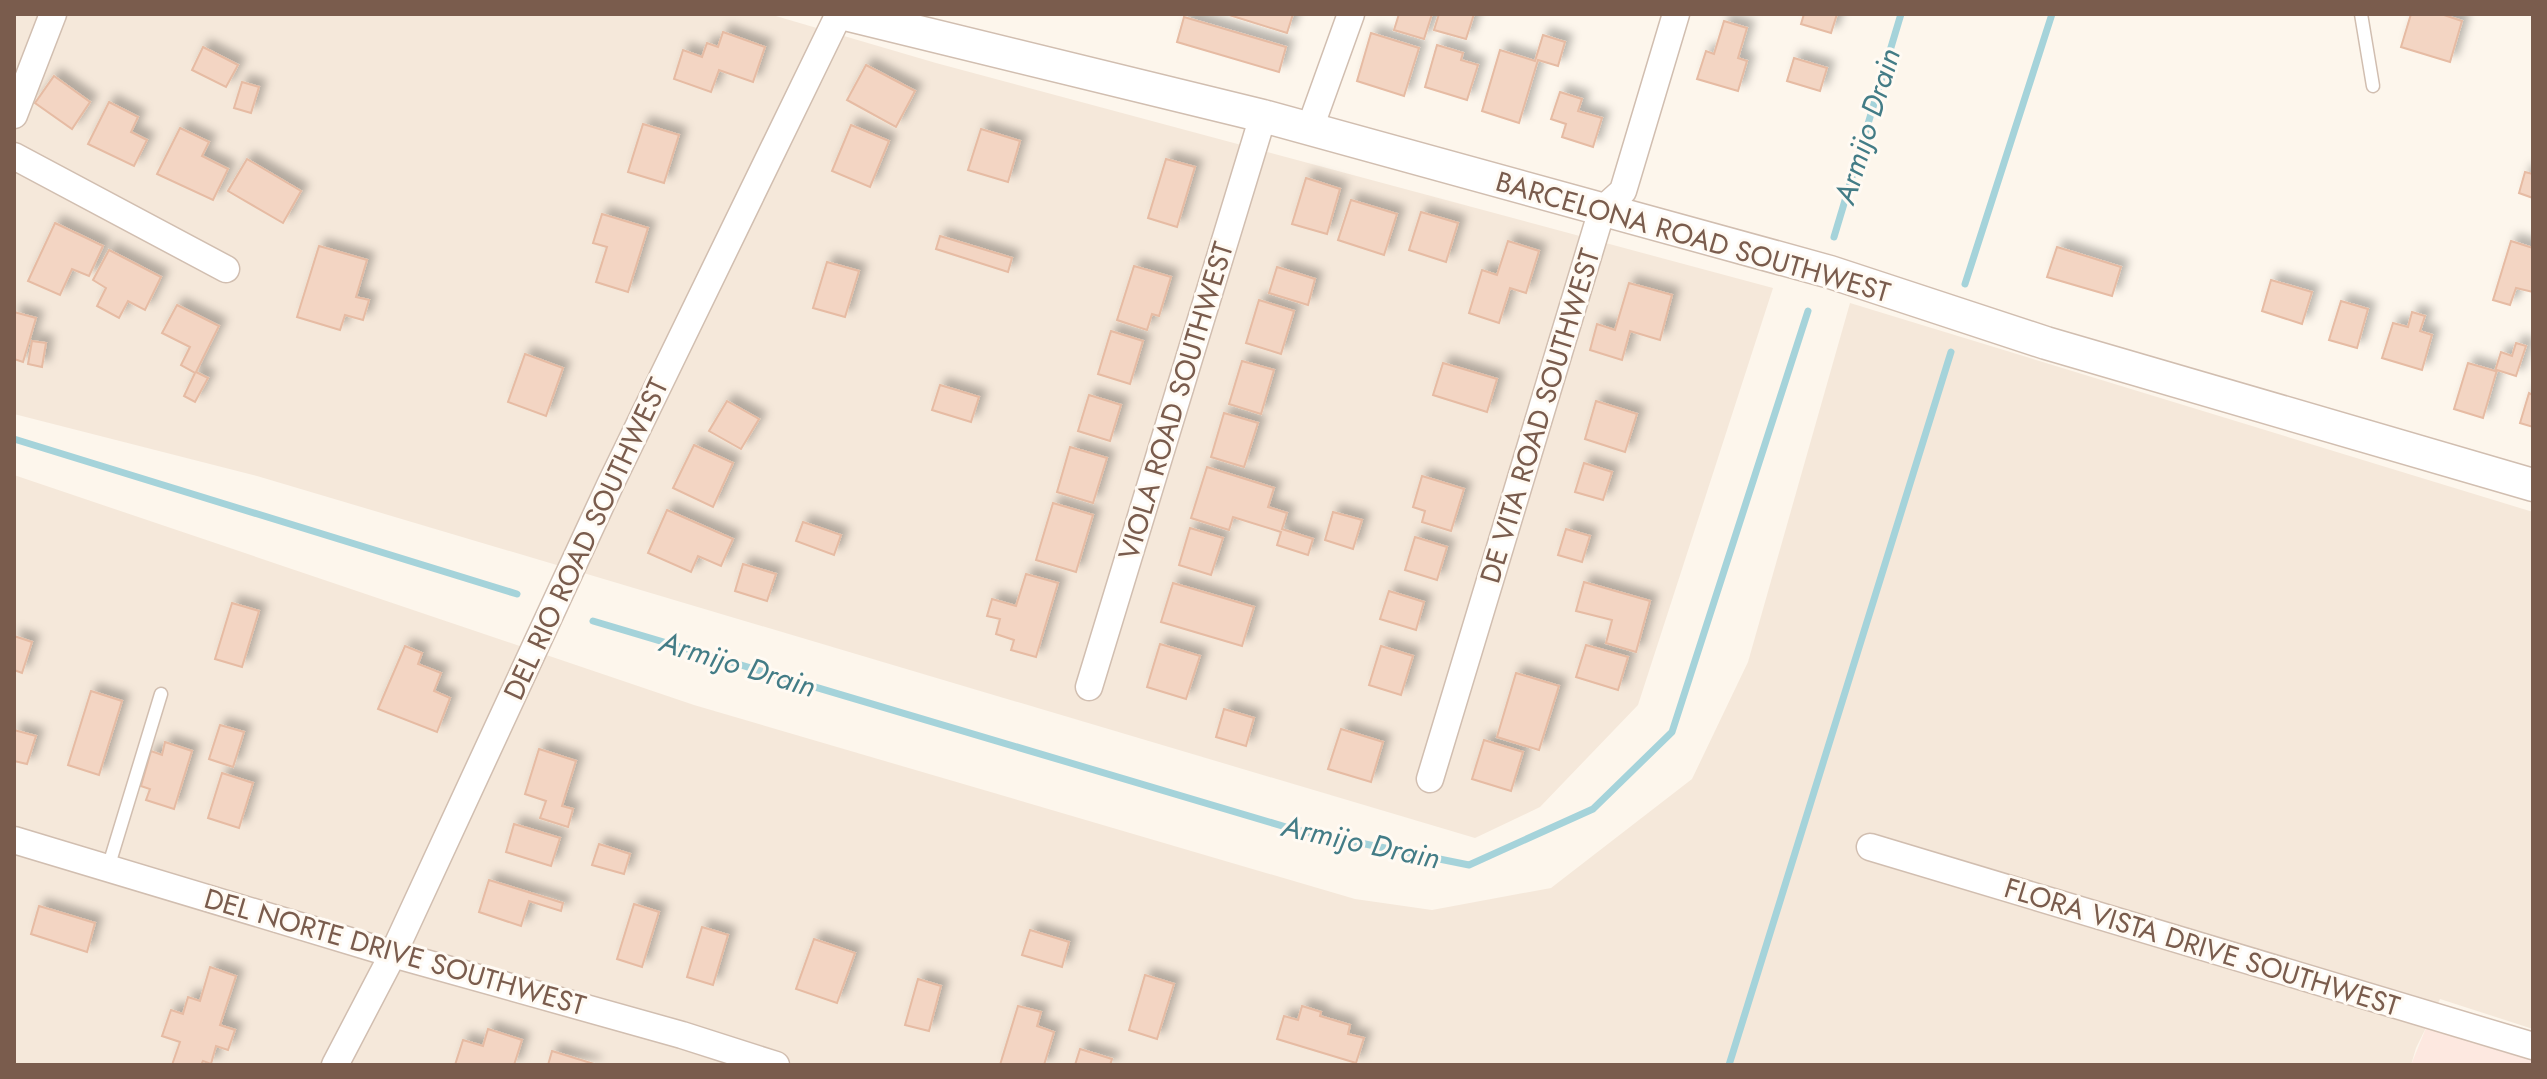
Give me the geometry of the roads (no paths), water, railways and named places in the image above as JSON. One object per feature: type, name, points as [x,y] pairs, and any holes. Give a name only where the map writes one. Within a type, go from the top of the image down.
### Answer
[{"type":"street","points":[[14,115],[53,14]]},
{"type":"street","name":"BARCELONA ROAD SOUTHWEST","points":[[842,14],[1310,128],[1830,272],[2046,343],[2533,485]]},
{"type":"street","name":"DEL RIO ROAD SOUTHWEST","points":[[335,1065],[393,954],[611,483],[842,14]]},
{"type":"street","points":[[1310,128],[1351,14]]},
{"type":"street","name":"DE VITA ROAD SOUTHWEST","points":[[1430,779],[1602,210],[1623,191],[1676,14]]},
{"type":"street","name":"VIOLA ROAD SOUTHWEST","points":[[1089,687],[1263,116]]},
{"type":"street","points":[[14,156],[226,269]]},
{"type":"street","name":"DEL NORTE DRIVE SOUTHWEST","points":[[14,840],[776,1065]]},
{"type":"street","name":"FLORA VISTA DRIVE SOUTHWEST","points":[[1870,847],[2533,1046]]},
{"type":"lane","points":[[2361,14],[2373,86]]},
{"type":"lane","points":[[108,868],[161,694]]},
{"type":"waterway","name":"Armijo Drain","points":[[1834,237],[1901,14]]},
{"type":"waterway","points":[[1965,284],[2052,14]]},
{"type":"waterway","name":"Armijo Drain","points":[[593,621],[1296,830],[1469,865],[1593,809],[1672,732],[1808,311]]},
{"type":"waterway","points":[[1729,1065],[1951,352]]},
{"type":"waterway","name":"Armijo Drain","points":[[14,439],[517,594]]}]
